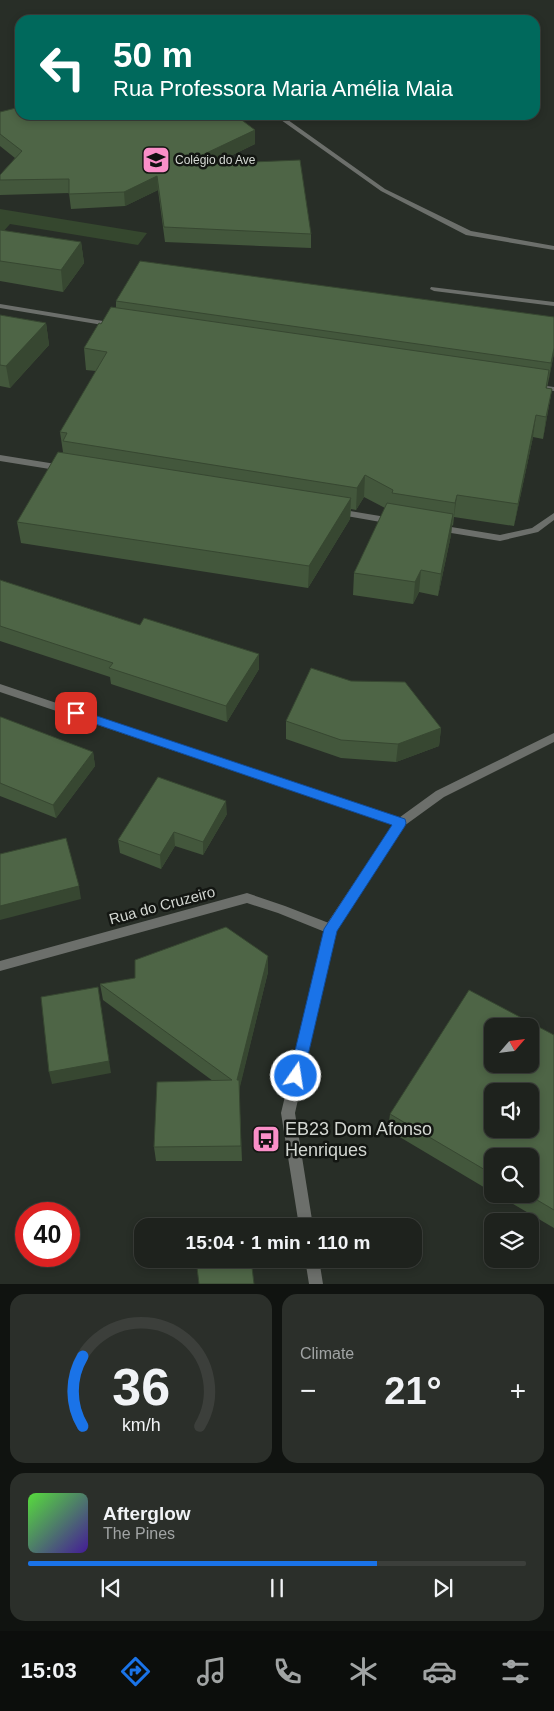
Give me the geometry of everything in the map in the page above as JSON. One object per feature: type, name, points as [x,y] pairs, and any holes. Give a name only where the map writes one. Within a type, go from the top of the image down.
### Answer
[{"type":"street","points":[[284,120],[383,190],[469,233],[554,248]]},
{"type":"street","points":[[434,289],[554,304]]},
{"type":"street","points":[[0,306],[120,326]]},
{"type":"street","points":[[527,385],[554,389]]},
{"type":"street","points":[[0,458],[69,469]]},
{"type":"street","points":[[324,510],[402,522]]},
{"type":"street","points":[[432,527],[500,538],[535,530],[554,516]]},
{"type":"street","points":[[0,688],[400,823]]},
{"type":"street","points":[[305,1218],[288,1113],[330,929],[400,823],[440,794],[554,738]]},
{"type":"street","name":"Rua do Cruzeiro","points":[[0,966],[247,898],[281,909],[330,929]]},
{"type":"street","points":[[313,1268],[316,1284]]},
{"type":"green space","points":[[0,209],[147,233],[138,245],[10,224],[0,233]]},
{"type":"building","points":[[15,108],[15,120],[242,120],[255,130],[181,165],[300,160],[311,234],[164,227],[157,176],[124,192],[69,194],[69,179],[0,180],[0,175],[22,151],[0,134],[0,112]]},
{"type":"building","points":[[0,230],[81,242],[61,270],[0,261]]},
{"type":"building","points":[[140,261],[554,317],[554,348],[551,363],[116,301]]},
{"type":"building","points":[[111,307],[549,370],[546,388],[552,389],[546,417],[536,415],[518,504],[457,495],[455,503],[392,493],[393,490],[365,475],[357,488],[63,441],[67,433],[60,432],[107,352],[84,348]]},
{"type":"building","points":[[0,315],[46,323],[6,366],[0,365]]},
{"type":"building","points":[[58,452],[351,498],[309,566],[17,522]]},
{"type":"building","points":[[387,503],[453,514],[441,574],[421,570],[415,582],[354,573]]},
{"type":"building","points":[[0,580],[140,625],[144,618],[259,654],[226,706],[109,668],[113,663],[0,626]]},
{"type":"building","points":[[311,668],[351,681],[405,682],[441,728],[398,744],[341,740],[286,721]]},
{"type":"building","points":[[0,717],[93,752],[53,805],[0,783]]},
{"type":"building","points":[[158,777],[226,801],[203,842],[174,832],[160,855],[118,840]]},
{"type":"building","points":[[66,838],[79,886],[0,906],[0,854]]},
{"type":"building","points":[[226,927],[268,956],[237,1080],[239,1080],[241,1146],[154,1147],[157,1082],[232,1080],[100,984],[135,978],[135,960]]},
{"type":"building","points":[[98,987],[109,1061],[49,1072],[41,997]]},
{"type":"building","points":[[469,990],[522,1018],[484,1018],[484,1073],[539,1073],[539,1027],[554,1035],[554,1210],[539,1201],[539,1148],[484,1148],[484,1169],[390,1114]]},
{"type":"building","points":[[197,1268],[252,1268],[254,1284],[199,1284]]},
{"type":"place","name":"Colégio do Ave","points":[[156,160]]},
{"type":"place","name":"EB23 Dom Afonso Henriques","points":[[266,1139]]},
{"type":"route","points":[[76,713],[400,823],[330,929],[296,1076]]}]
